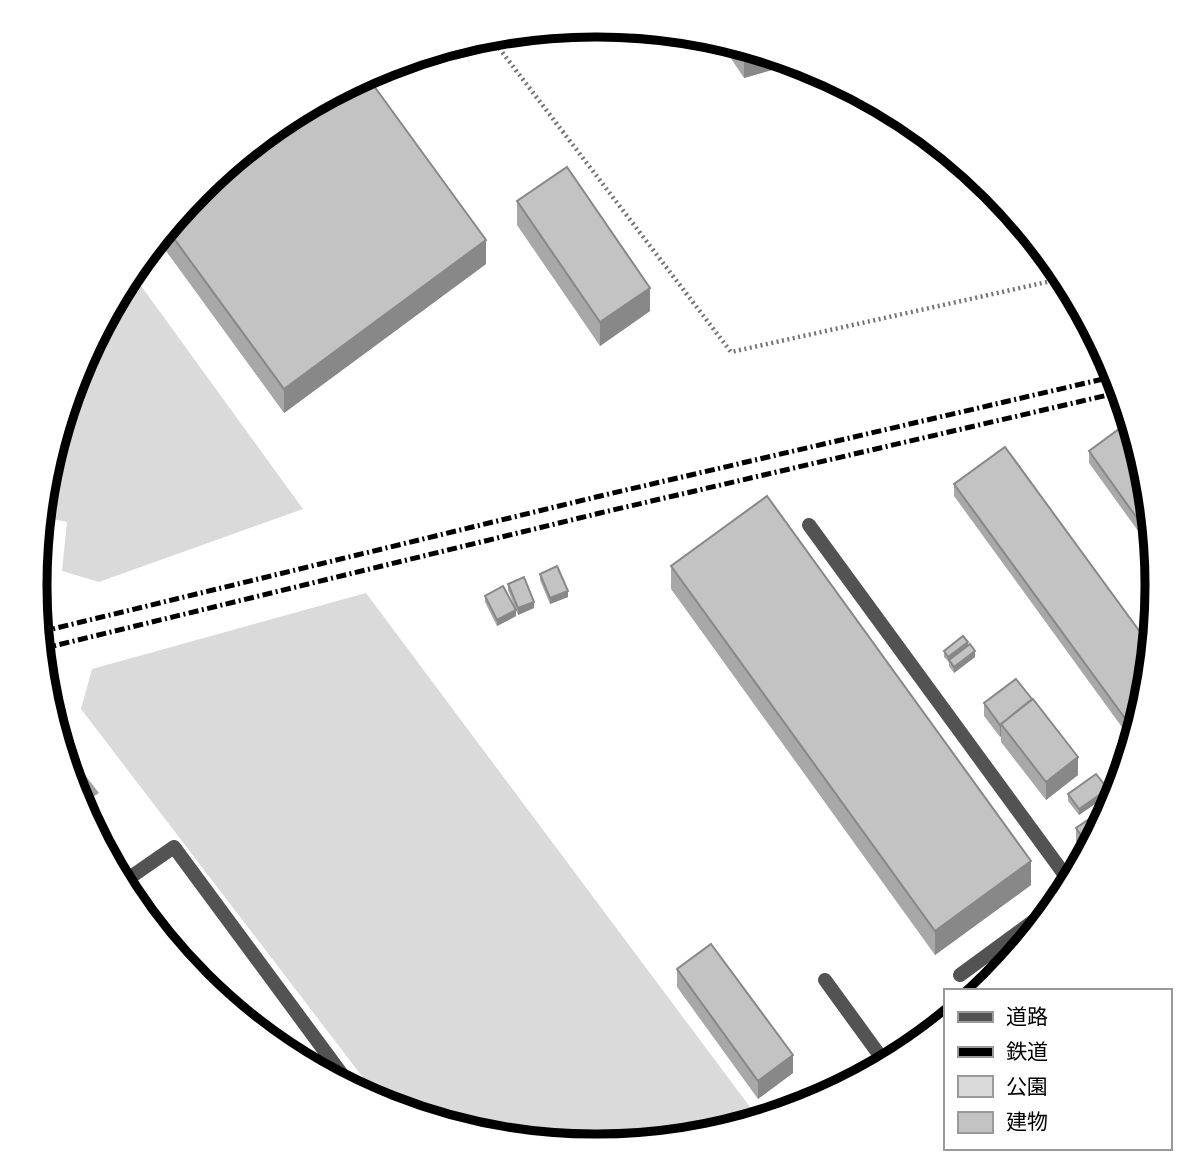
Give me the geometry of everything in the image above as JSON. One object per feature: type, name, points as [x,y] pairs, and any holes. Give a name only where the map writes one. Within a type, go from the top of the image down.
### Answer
[{"type":"street","points":[[809,525],[1063,873]]},
{"type":"street","points":[[131,876],[174,847],[339,1070]]},
{"type":"street","points":[[960,975],[1016,939]]},
{"type":"street","points":[[825,980],[880,1055]]},
{"type":"path","points":[[497,46],[731,352],[1052,281]]},
{"type":"green space","points":[[139,283],[303,509],[99,582],[62,571],[67,522],[51,519],[58,478],[76,409],[104,343]]},
{"type":"green space","points":[[366,593],[753,1111],[668,1130],[560,1133],[524,1130],[454,1116],[368,1084],[81,709],[92,669]]},
{"type":"shaded area","points":[[77,765],[99,793],[91,799]]},
{"type":"building","points":[[373,85],[486,240],[284,389],[173,237],[208,197],[262,150],[322,110]]},
{"type":"building","points":[[567,167],[650,288],[600,322],[517,201]]},
{"type":"building","points":[[1121,427],[1134,478],[1141,524],[1089,451]]},
{"type":"building","points":[[1005,447],[1142,635],[1127,722],[954,484]]},
{"type":"building","points":[[767,496],[1031,861],[935,931],[671,566]]},
{"type":"building","points":[[557,566],[568,591],[550,598],[540,574]]},
{"type":"building","points":[[524,577],[534,602],[518,608],[508,584]]},
{"type":"building","points":[[503,586],[516,610],[497,620],[485,596]]},
{"type":"building","points":[[963,636],[968,642],[948,657],[944,651]]},
{"type":"building","points":[[970,644],[975,651],[954,667],[949,660]]},
{"type":"building","points":[[1016,679],[1032,699],[1000,725],[984,703]]},
{"type":"building","points":[[1033,699],[1078,757],[1046,782],[1001,724]]},
{"type":"building","points":[[1096,774],[1106,787],[1104,791],[1079,809],[1068,794]]},
{"type":"building","points":[[1093,816],[1083,838],[1076,828]]},
{"type":"building","points":[[711,944],[793,1055],[758,1081],[677,969]]},
{"type":"railway","points":[[49,630],[596,497],[1104,379]]},
{"type":"railway","points":[[51,647],[600,513],[1110,394]]}]
